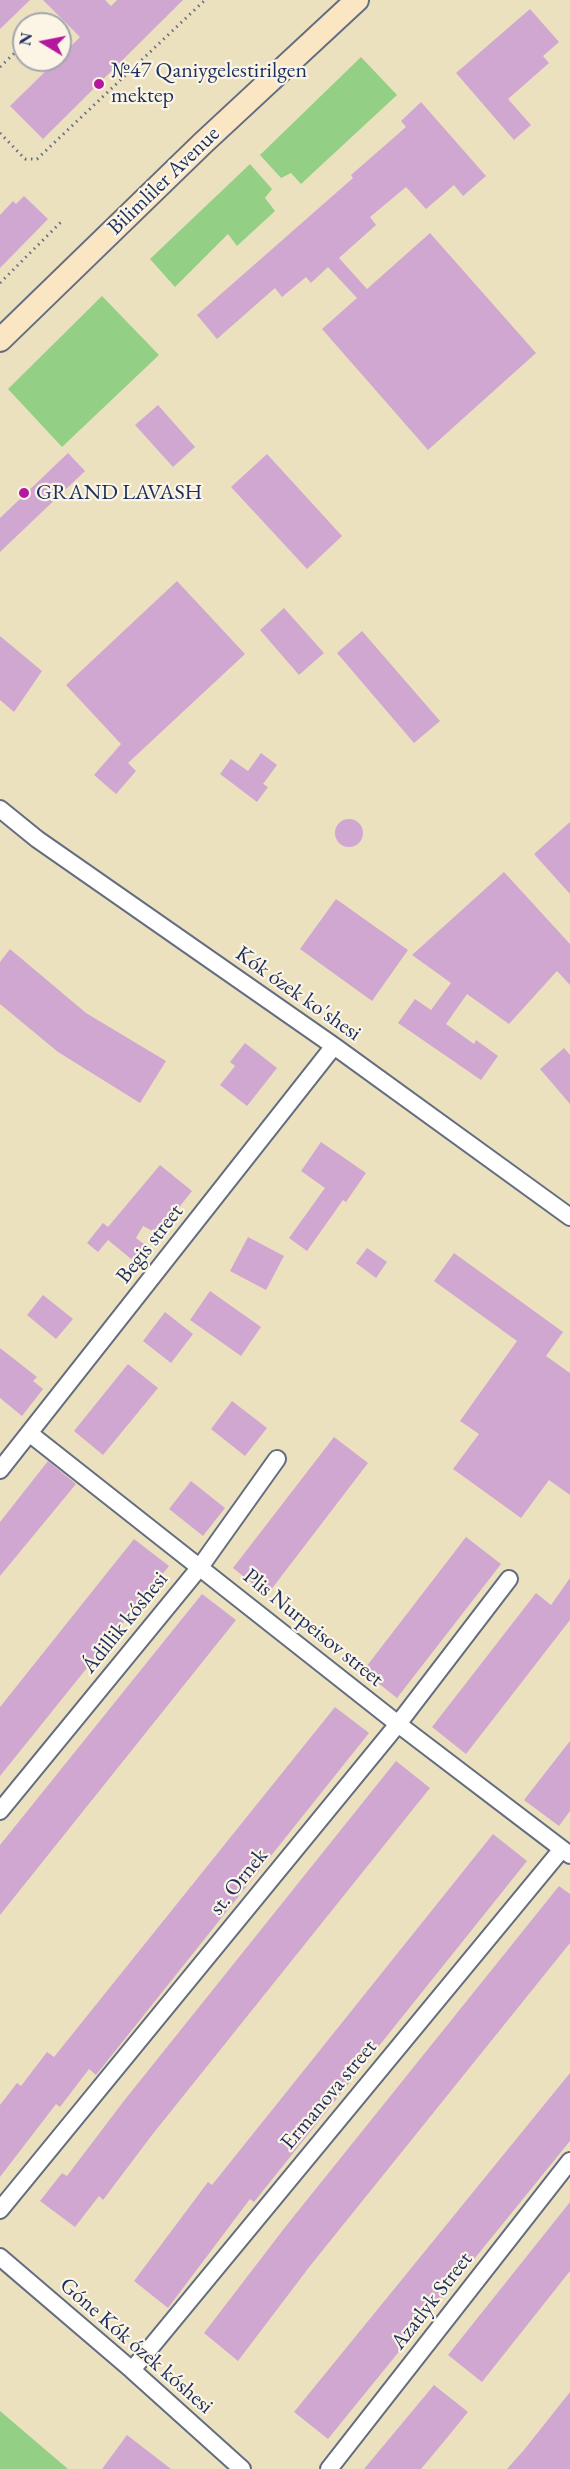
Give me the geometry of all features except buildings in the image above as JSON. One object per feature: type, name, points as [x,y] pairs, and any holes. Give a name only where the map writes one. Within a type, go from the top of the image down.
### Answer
[{"type":"main road","name":"Bilimliler Avenue","points":[[0,340],[203,143],[357,0]]},
{"type":"street","name":"Kók ózek ko'shesi","points":[[0,809],[37,839],[334,1046],[570,1217]]},
{"type":"street","name":"Begis street","points":[[0,1470],[334,1046]]},
{"type":"street","name":"Plis Nurpeisov street","points":[[29,1433],[398,1724],[566,1852]]},
{"type":"street","name":"Ádillik kóshesi","points":[[0,1811],[200,1567],[277,1459]]},
{"type":"street","name":"st. Ornek","points":[[0,2210],[398,1724],[509,1579]]},
{"type":"street","name":"Ermanova street","points":[[132,2370],[566,1852]]},
{"type":"street","name":"Azatlyk Street","points":[[329,2469],[570,2162]]},
{"type":"street","name":"Góne Kók ózek kóshesi","points":[[0,2257],[132,2370],[242,2469]]},
{"type":"path","points":[[0,133],[26,159],[37,159],[205,0]]},
{"type":"path","points":[[0,67],[12,56]]},
{"type":"path","points":[[0,283],[62,221]]},
{"type":"green space","points":[[361,57],[397,95],[301,184],[291,173],[281,178],[260,155]]},
{"type":"green space","points":[[250,164],[272,189],[265,198],[275,211],[237,246],[228,234],[175,287],[150,259]]},
{"type":"green space","points":[[102,296],[159,355],[62,447],[8,389]]},
{"type":"green space","points":[[0,2411],[68,2469],[0,2469]]},
{"type":"place","name":"№47 Qaniygelestirilgen mektep","points":[[99,84]]},
{"type":"place","name":"GRAND LAVASH","points":[[24,493]]}]
